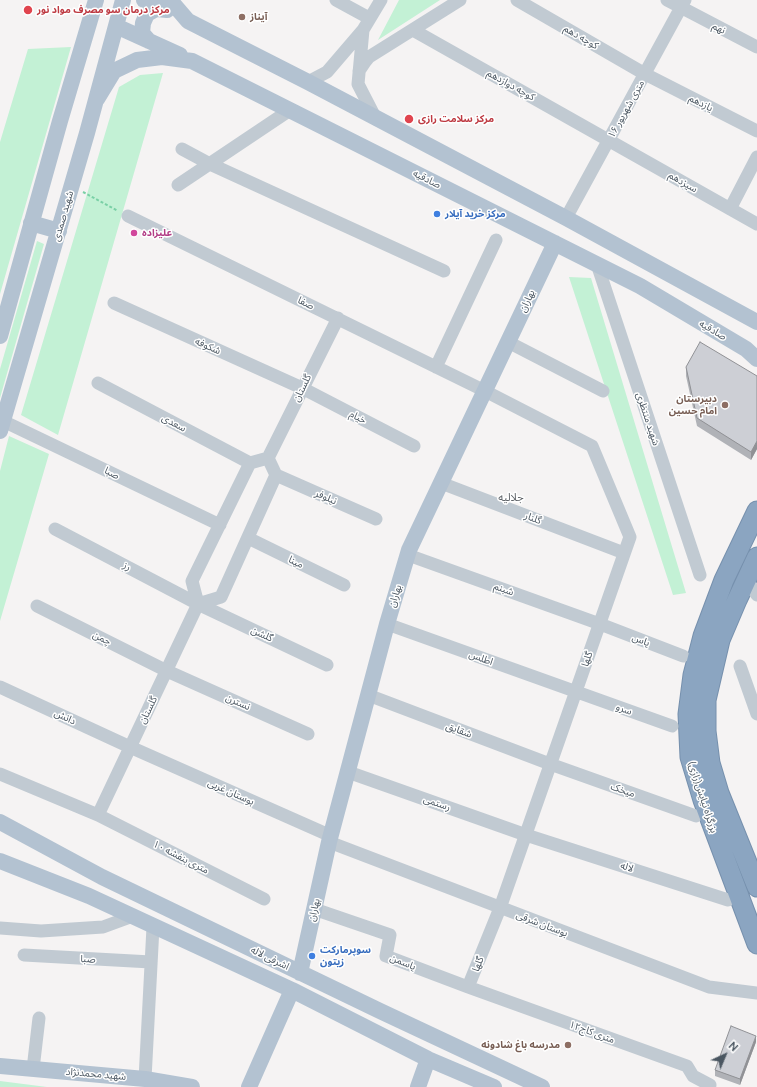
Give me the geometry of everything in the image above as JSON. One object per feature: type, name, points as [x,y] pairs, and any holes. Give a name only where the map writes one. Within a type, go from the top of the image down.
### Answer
[{"type":"highway","name":"بزرگراه نیایش(رازی)","points":[[757,511],[724,580],[703,636],[693,675],[688,714],[690,757],[703,800],[757,944]]},
{"type":"highway","name":"بزرگراه نیایش(رازی)","points":[[757,557],[752,587],[720,640],[706,700],[706,731],[710,763],[719,793],[757,886]]},
{"type":"main road","points":[[0,336],[96,0]]},
{"type":"main road","name":"شهید صمدی","points":[[1,426],[72,187],[123,0]]},
{"type":"main road","points":[[144,0],[169,5],[188,21],[308,82],[566,218],[757,322]]},
{"type":"main road","points":[[149,41],[142,33],[143,23],[147,14],[156,9],[169,5]]},
{"type":"main road","points":[[116,26],[192,61]]},
{"type":"main road","name":"صادقیه","points":[[97,99],[114,71],[137,60],[162,57],[192,61],[640,286],[753,352]]},
{"type":"main road","points":[[32,223],[59,231]]},
{"type":"main road","name":"بهاران","points":[[300,972],[330,839],[387,624],[408,555],[555,243]]},
{"type":"main road","name":"اشرفی لاله","points":[[0,822],[78,864],[542,1087]]},
{"type":"main road","name":"اشرفی لاله","points":[[0,861],[89,896],[292,990],[428,1059],[494,1087]]},
{"type":"main road","points":[[249,1087],[292,990]]},
{"type":"main road","points":[[418,1087],[428,1059]]},
{"type":"main road","name":"شهید محمدنژاد","points":[[0,1066],[145,1079],[192,1087]]},
{"type":"street","points":[[336,0],[369,18]]},
{"type":"street","points":[[308,82],[327,72],[363,30],[381,0]]},
{"type":"street","points":[[359,71],[369,58],[460,0]]},
{"type":"street","name":"کوچه دهم","points":[[517,0],[645,74]]},
{"type":"street","name":"نهم","points":[[668,0],[683,4],[757,47]]},
{"type":"street","name":"۱۶ متری شهریور","points":[[566,218],[683,4]]},
{"type":"street","points":[[363,30],[358,84],[376,119]]},
{"type":"street","name":"کوچه دوازدهم","points":[[413,30],[609,140]]},
{"type":"street","name":"یازدهم","points":[[645,74],[757,131]]},
{"type":"street","points":[[178,185],[290,110]]},
{"type":"street","name":"سیزدهم","points":[[609,140],[757,224]]},
{"type":"street","points":[[182,149],[210,164],[444,270]]},
{"type":"street","points":[[730,209],[757,157]]},
{"type":"street","name":"صفا","points":[[128,216],[485,391]]},
{"type":"street","points":[[436,367],[496,240]]},
{"type":"street","name":"شهید منتظری","points":[[597,264],[700,575]]},
{"type":"street","name":"شکوفه","points":[[114,303],[302,388]]},
{"type":"street","name":"گلستان","points":[[268,458],[338,318]]},
{"type":"street","points":[[508,342],[603,391]]},
{"type":"street","name":"سعدی","points":[[98,383],[250,463]]},
{"type":"street","name":"خیام","points":[[302,388],[414,446]]},
{"type":"street","name":"گلها","points":[[468,987],[500,908],[630,537],[592,446],[485,391]]},
{"type":"street","name":"صبا","points":[[1,426],[220,525]]},
{"type":"street","points":[[268,458],[276,475],[221,597],[198,604],[192,581],[250,463],[268,458]]},
{"type":"street","name":"نیلوفر","points":[[276,475],[376,519]]},
{"type":"street","name":"گلنار","points":[[441,483],[624,553]]},
{"type":"street","name":"رز","points":[[55,529],[198,604]]},
{"type":"street","name":"مینا","points":[[248,538],[344,585]]},
{"type":"street","name":"شبنم","points":[[408,555],[600,624]]},
{"type":"street","name":"گلستان","points":[[98,815],[198,604]]},
{"type":"street","name":"گلشن","points":[[198,604],[327,665]]},
{"type":"street","name":"چمن","points":[[37,606],[167,670]]},
{"type":"street","name":"اطلس","points":[[387,624],[576,691]]},
{"type":"street","name":"یاس","points":[[600,624],[683,656]]},
{"type":"street","points":[[740,666],[757,714]]},
{"type":"street","name":"نسترن","points":[[167,670],[308,734]]},
{"type":"street","name":"دانش","points":[[0,687],[130,747]]},
{"type":"street","name":"سرو","points":[[576,691],[672,726]]},
{"type":"street","name":"شقایق","points":[[368,695],[550,764]]},
{"type":"street","name":"بوستان غربی","points":[[130,747],[330,839]]},
{"type":"street","name":"میخک","points":[[550,764],[696,816]]},
{"type":"street","name":"رستمی","points":[[348,772],[526,834]]},
{"type":"street","name":"۱۰ متری بنفشه","points":[[0,774],[98,815],[264,899]]},
{"type":"street","name":"لاله","points":[[526,834],[728,900]]},
{"type":"street","name":"بوستان شرقی","points":[[330,839],[500,908],[709,987],[757,993]]},
{"type":"street","name":"یاسمن","points":[[314,909],[390,935],[386,956],[468,987]]},
{"type":"street","points":[[0,928],[41,931],[103,927],[132,916]]},
{"type":"street","points":[[145,1079],[153,926]]},
{"type":"street","name":"صبا","points":[[24,955],[151,962]]},
{"type":"street","name":"۱۲متری کاج","points":[[468,987],[687,1066],[693,1076],[710,1085]]},
{"type":"street","points":[[33,1069],[39,1018]]},
{"type":"path","points":[[72,187],[128,216]]},
{"type":"green space","points":[[399,0],[440,0],[378,40]]},
{"type":"green space","points":[[71,47],[0,294],[0,142],[28,49]]},
{"type":"green space","points":[[163,73],[58,435],[21,415],[119,87],[140,75]]},
{"type":"green space","points":[[37,241],[44,244],[0,398],[0,369]]},
{"type":"green space","points":[[569,277],[591,278],[686,593],[673,595]]},
{"type":"green space","points":[[9,436],[49,454],[0,621],[0,471]]},
{"type":"green space","points":[[0,1081],[47,1087],[0,1087]]},
{"type":"building","name":"دبیرستان امام حسین","points":[[700,342],[757,376],[757,441],[751,452],[697,418],[686,367]]},
{"type":"building","points":[[731,1026],[756,1036],[740,1079],[715,1070]]},
{"type":"place","name":"مرکز درمان سو مصرف مواد نور","points":[[28,10]]},
{"type":"place","name":"آیناز","points":[[242,17]]},
{"type":"place","name":"مرکز سلامت رازی","points":[[409,119]]},
{"type":"place","name":"مرکز خرید آیلار","points":[[437,214]]},
{"type":"place","name":"علیزاده","points":[[134,233]]},
{"type":"place","name":"دبیرستان امام حسین","points":[[725,405]]},
{"type":"place","name":"سوپرمارکت زیتون","points":[[312,956]]},
{"type":"place","name":"مدرسه باغ شادونه","points":[[568,1045]]},
{"type":"district","name":"جلالیه","points":[[511,497]]}]
